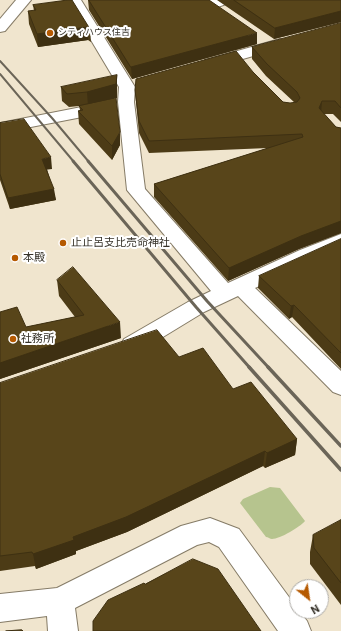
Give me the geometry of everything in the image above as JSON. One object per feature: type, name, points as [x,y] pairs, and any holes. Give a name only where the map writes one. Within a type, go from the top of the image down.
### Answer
[{"type":"street","points":[[0,28],[24,0]]},
{"type":"street","points":[[74,0],[131,91],[136,190],[232,290],[341,386]]},
{"type":"street","points":[[198,66],[239,55],[265,42],[292,40]]},
{"type":"street","points":[[239,55],[251,70]]},
{"type":"street","points":[[0,128],[41,121],[68,114],[88,112],[131,91]]},
{"type":"street","points":[[115,350],[137,343],[196,306],[341,241]]},
{"type":"street","points":[[0,608],[60,601],[191,536],[210,530],[229,538],[296,631]]},
{"type":"street","points":[[60,601],[62,631]]},
{"type":"green space","points":[[270,487],[280,488],[305,521],[290,532],[272,539],[266,537],[240,503],[243,499]]},
{"type":"building","points":[[72,0],[90,29],[87,27],[37,34],[28,11],[36,10],[33,5]]},
{"type":"building","points":[[89,0],[209,0],[257,33],[131,67]]},
{"type":"building","points":[[234,0],[341,0],[341,11],[275,28]]},
{"type":"building","points":[[341,23],[341,108],[335,101],[322,101],[319,108],[336,127],[341,128],[341,221],[301,236],[229,268],[154,184],[303,137],[302,134],[149,141],[139,121],[135,90],[136,79],[236,51],[253,72],[283,102],[297,102],[300,98],[297,92],[267,64],[252,47]]},
{"type":"building","points":[[117,75],[116,84],[87,92],[67,94],[61,87]]},
{"type":"building","points":[[116,98],[120,132],[112,146],[78,111],[83,110],[79,106]]},
{"type":"building","points":[[24,119],[51,157],[42,159],[54,189],[8,198],[0,174],[0,123]]},
{"type":"building","points":[[341,239],[341,353],[294,305],[291,306],[259,276]]},
{"type":"building","points":[[73,267],[120,322],[0,363],[0,312],[17,307],[26,327],[84,315],[57,280]]},
{"type":"building","points":[[157,330],[179,357],[203,348],[233,389],[251,382],[297,439],[267,453],[265,451],[126,517],[73,537],[74,540],[33,554],[32,552],[0,556],[0,383]]},
{"type":"building","points":[[341,520],[341,583],[314,548],[313,535]]},
{"type":"building","points":[[193,559],[218,569],[261,631],[93,631],[93,621],[108,600],[144,583],[145,584]]},
{"type":"railway","points":[[0,61],[52,118],[89,162]]},
{"type":"railway","points":[[0,74],[74,162]]},
{"type":"railway","points":[[73,161],[196,307],[250,368]]},
{"type":"railway","points":[[88,161],[207,301],[269,368]]},
{"type":"railway","points":[[249,367],[341,470]]},
{"type":"railway","points":[[268,367],[341,446]]},
{"type":"place","name":"シティハウス住吉","points":[[50,33]]},
{"type":"place","name":"止止呂支比売命神社","points":[[63,243]]},
{"type":"place","name":"本殿","points":[[15,258]]},
{"type":"place","name":"社務所","points":[[13,339]]}]
